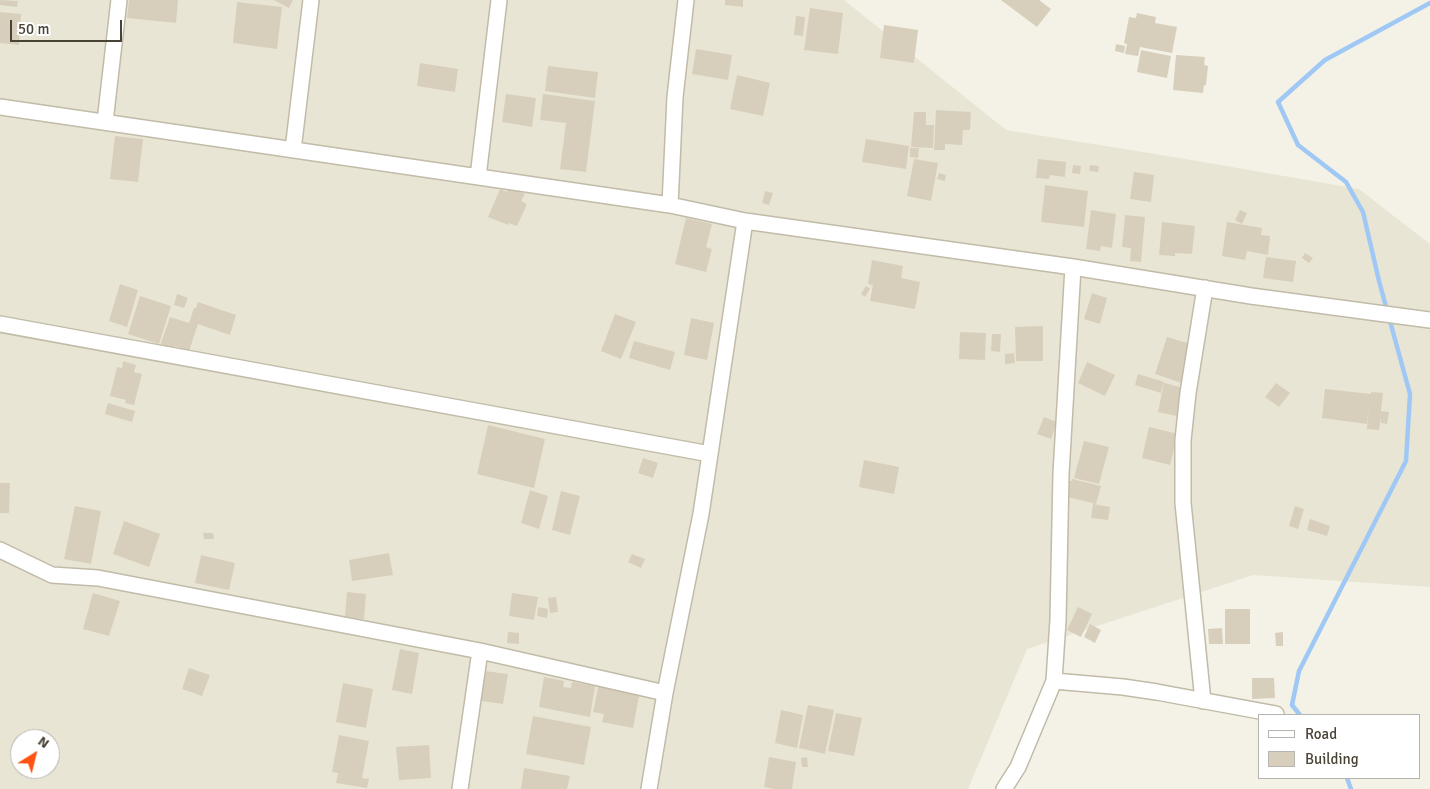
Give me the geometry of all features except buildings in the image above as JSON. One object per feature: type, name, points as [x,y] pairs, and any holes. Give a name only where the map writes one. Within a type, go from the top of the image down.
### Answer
[{"type":"street","points":[[105,122],[119,0]]},
{"type":"street","points":[[293,150],[311,0]]},
{"type":"street","points":[[478,177],[499,0]]},
{"type":"street","points":[[670,205],[675,96],[686,0]]},
{"type":"street","points":[[0,107],[670,205],[745,221],[1073,267],[1251,296],[1430,320]]},
{"type":"street","points":[[649,789],[701,514],[745,221]]},
{"type":"street","points":[[1004,789],[1018,766],[1054,681],[1058,620],[1061,474],[1073,267]]},
{"type":"street","points":[[1203,701],[1183,503],[1182,440],[1205,288]]},
{"type":"street","points":[[0,324],[710,454]]},
{"type":"street","points":[[0,550],[52,575],[98,578],[480,651],[666,693]]},
{"type":"street","points":[[460,789],[480,651]]},
{"type":"street","points":[[1054,681],[1123,687],[1276,714]]},
{"type":"shaded area","points":[[0,0],[844,0],[1006,130],[1359,189],[1430,244],[1430,587],[1253,575],[1027,649],[968,789],[0,789]]},
{"type":"waterway","points":[[1299,714],[1292,705],[1299,671],[1406,461],[1410,394],[1379,281],[1363,212],[1346,182],[1298,145],[1278,102],[1325,60],[1430,3]]},
{"type":"waterway","points":[[1347,779],[1351,789]]}]
